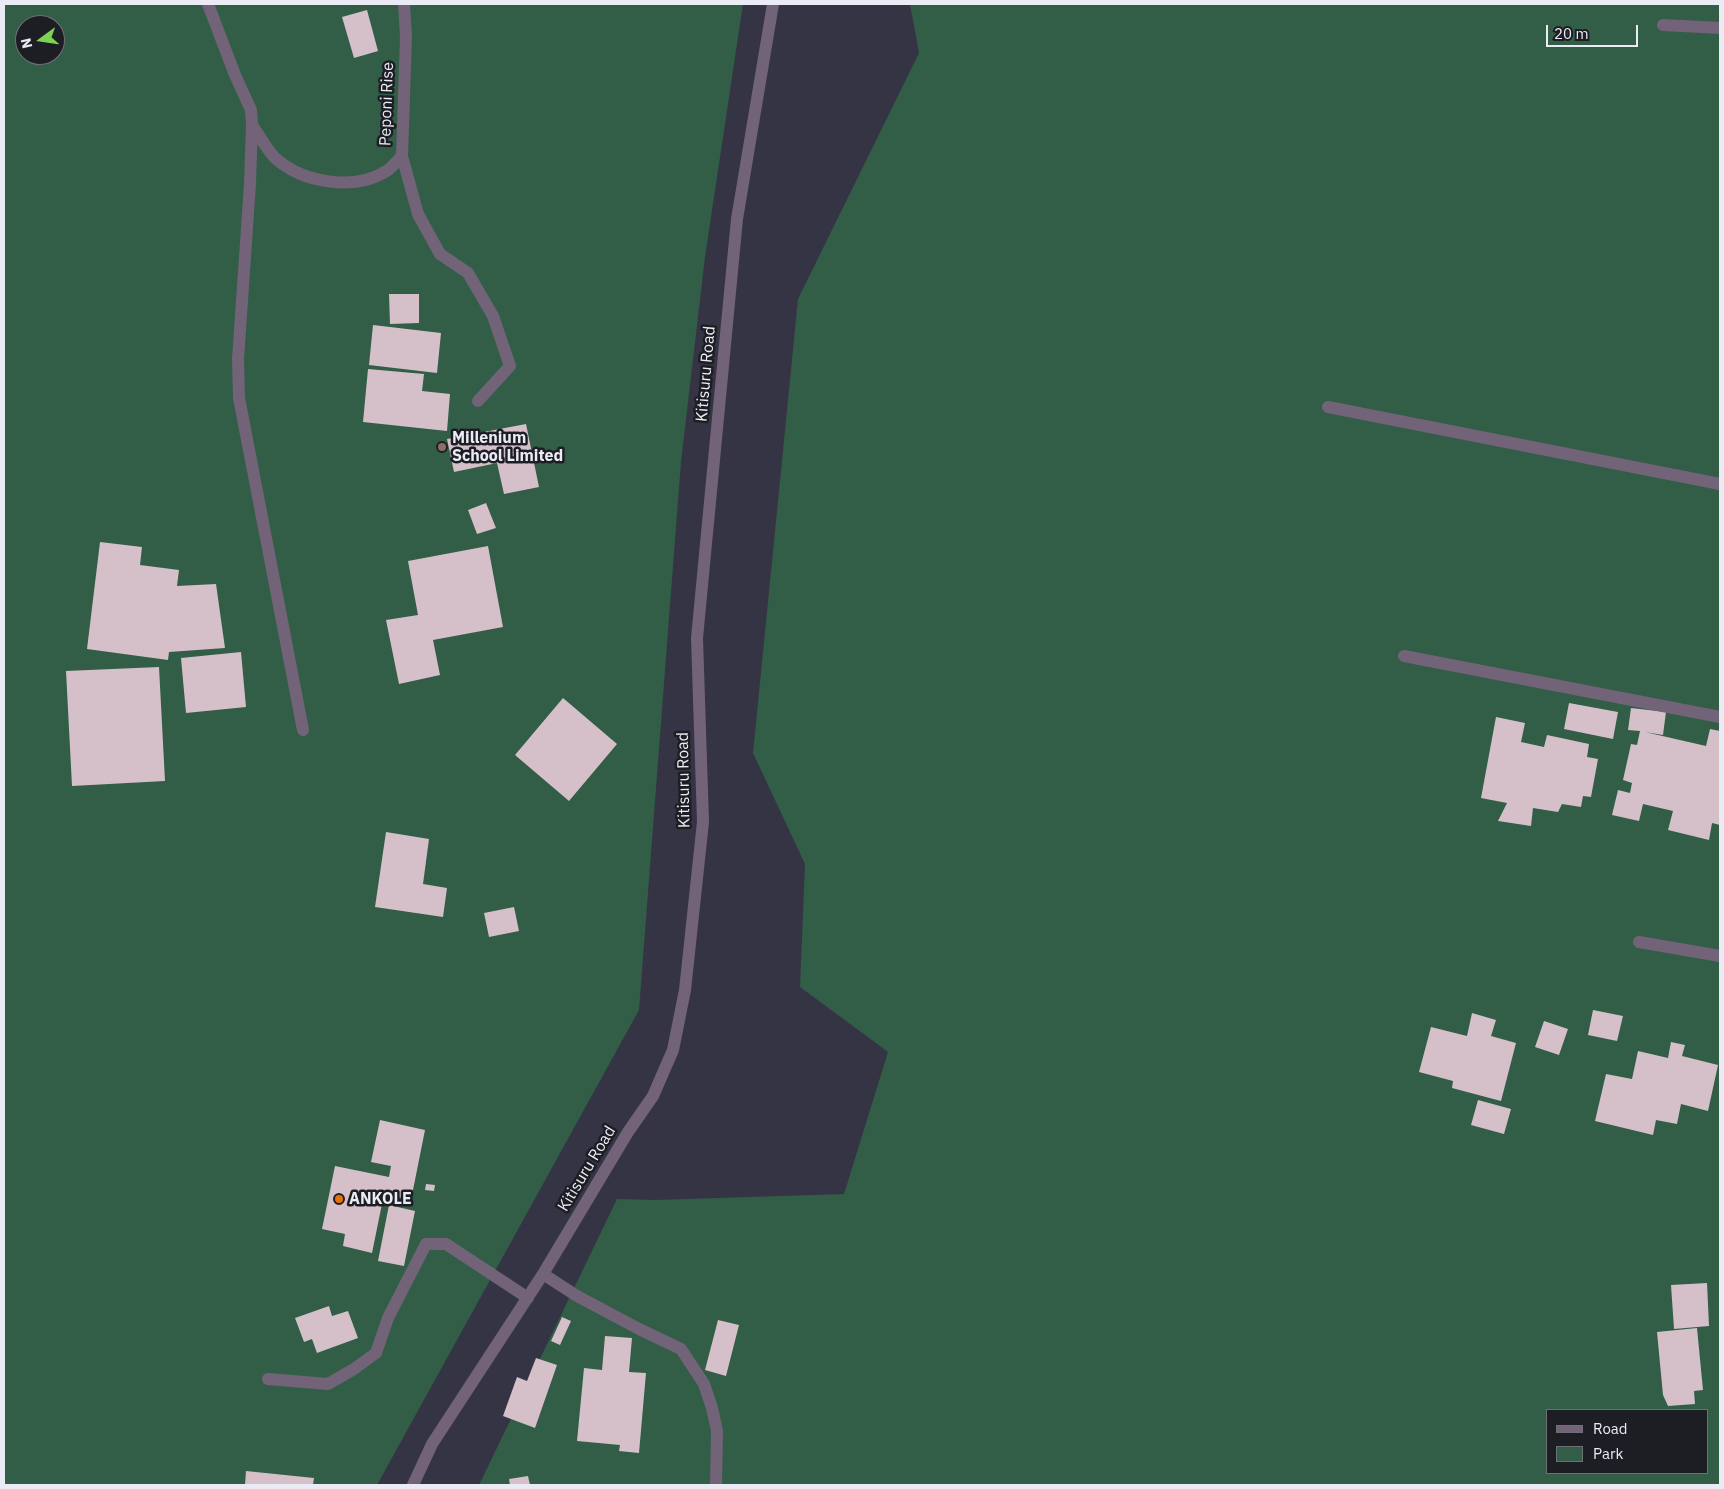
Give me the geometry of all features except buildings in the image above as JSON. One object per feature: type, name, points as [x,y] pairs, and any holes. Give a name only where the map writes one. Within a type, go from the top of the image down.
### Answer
[{"type":"street","points":[[208,4],[235,75],[251,110],[250,184],[238,359],[239,398],[303,730]]},
{"type":"street","name":"Peponi Rise","points":[[404,4],[406,37],[402,156],[418,214],[440,254],[468,273],[493,316],[510,366],[478,401]]},
{"type":"street","name":"Kitisuru Road","points":[[413,1485],[432,1444],[528,1298],[628,1132],[653,1096],[673,1050],[685,990],[703,822],[697,638],[737,219],[773,4]]},
{"type":"street","points":[[1663,25],[1720,28]]},
{"type":"street","points":[[252,125],[274,156],[304,176],[352,183],[373,178],[390,169],[402,156]]},
{"type":"street","points":[[1328,407],[1720,484]]},
{"type":"street","points":[[1404,656],[1720,717]]},
{"type":"street","points":[[1638,942],[1720,956]]},
{"type":"street","points":[[268,1379],[328,1384],[354,1369],[376,1353],[388,1318],[426,1244],[446,1244],[528,1298]]},
{"type":"street","points":[[543,1274],[576,1296],[682,1349],[704,1384],[712,1408],[717,1431],[716,1485]]},
{"type":"green space","points":[[4,4],[743,4],[705,257],[681,462],[639,1010],[377,1485],[4,1485]]},
{"type":"green space","points":[[910,4],[1720,4],[1720,1485],[479,1485],[617,1199],[655,1200],[844,1194],[888,1052],[800,987],[805,864],[753,753],[798,299],[919,53]]},
{"type":"place","name":"Millenium School Limited","points":[[442,447]]},
{"type":"place","name":"ANKOLE","points":[[339,1199]]}]
